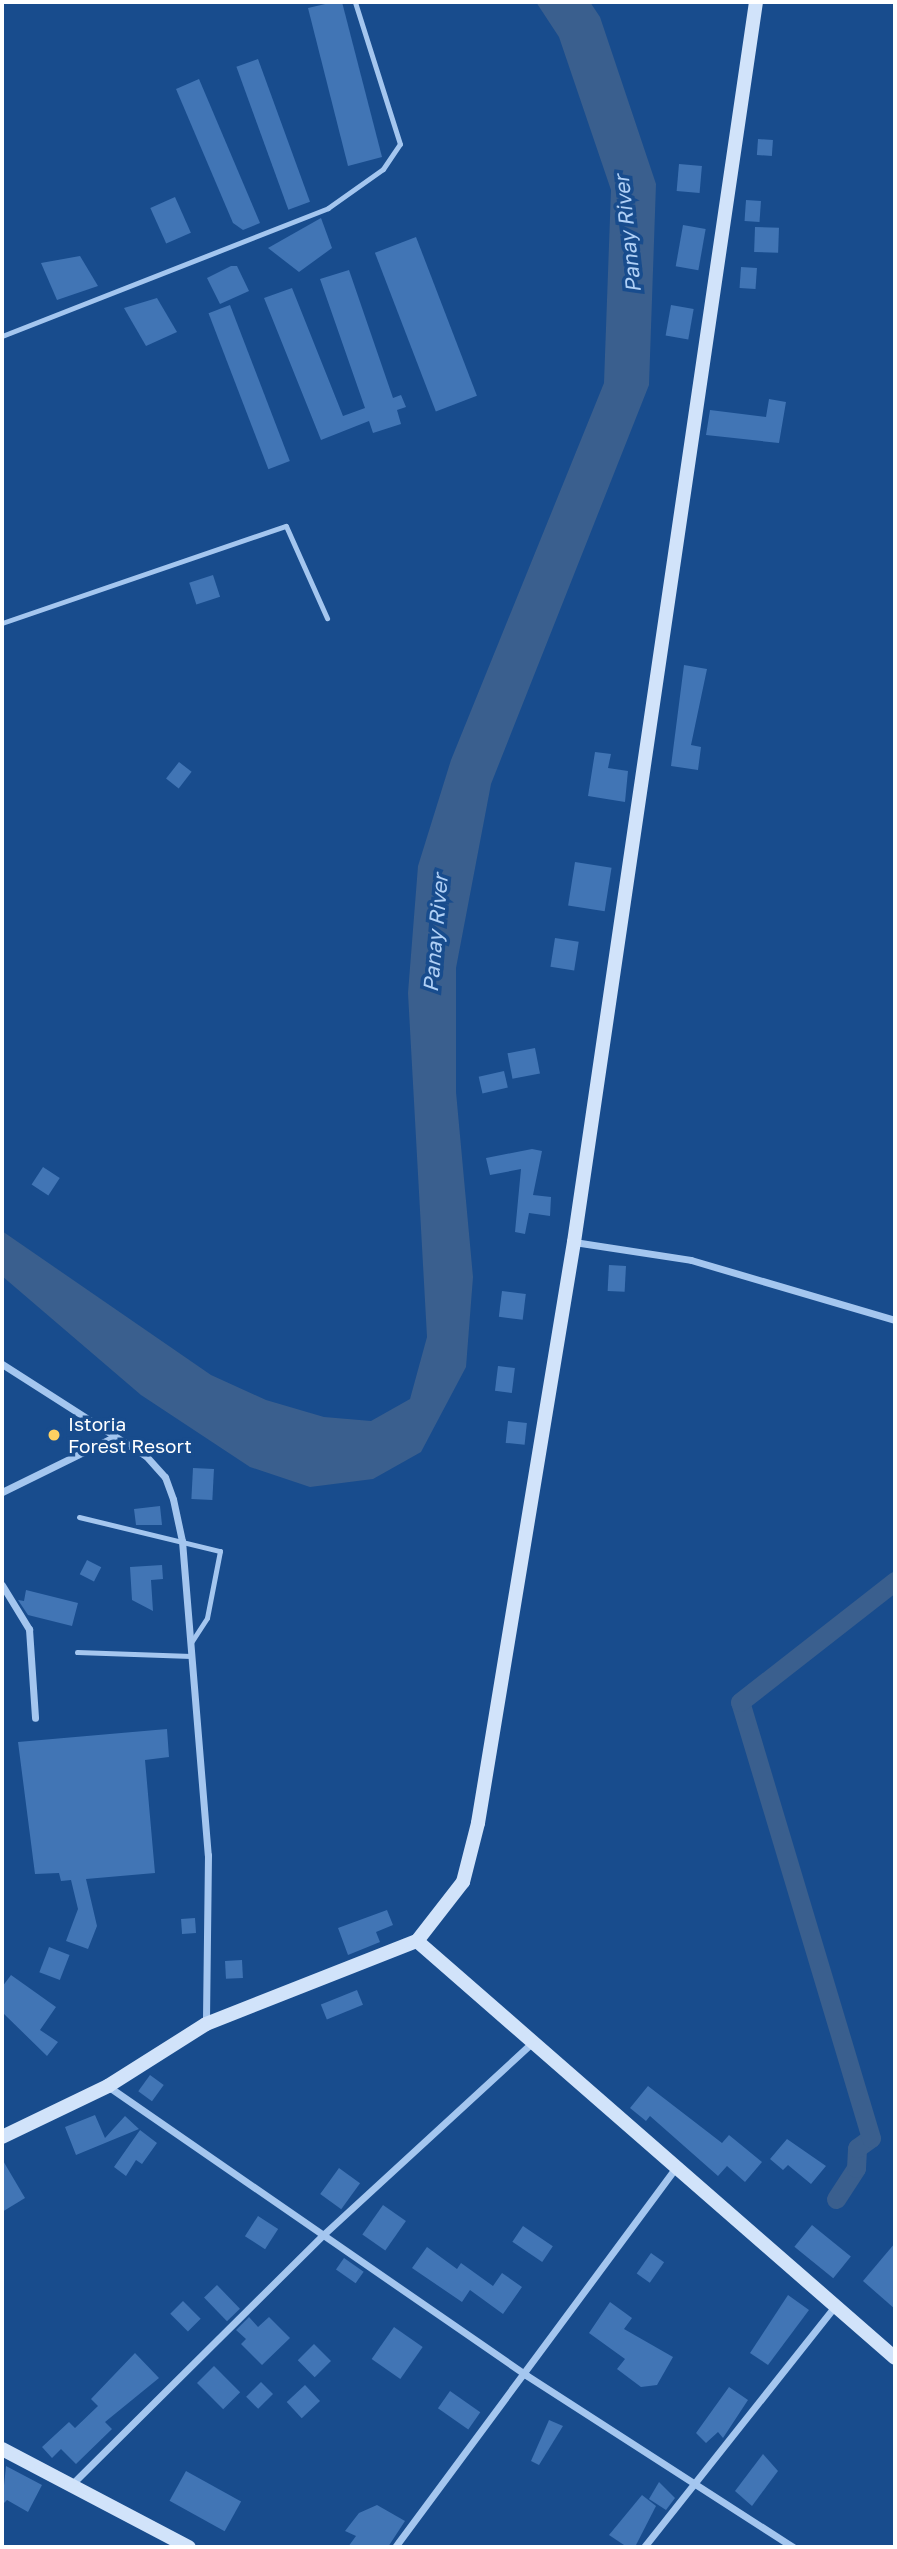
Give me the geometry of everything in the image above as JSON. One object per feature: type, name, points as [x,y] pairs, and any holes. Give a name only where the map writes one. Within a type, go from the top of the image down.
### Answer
[{"type":"street","points":[[2,2137],[108,2086],[206,2024],[417,1941],[463,1882],[478,1824],[574,1242],[756,2]]},
{"type":"street","points":[[574,1242],[691,1260],[895,1320]]},
{"type":"street","points":[[2,1364],[146,1456],[165,1477],[182,1541],[208,1855],[206,2024]]},
{"type":"street","points":[[2,1492],[114,1437]]},
{"type":"street","points":[[2,1585],[29,1629],[35,1718]]},
{"type":"street","points":[[417,1941],[675,2168],[837,2304],[895,2358]]},
{"type":"street","points":[[71,2486],[324,2234],[533,2042]]},
{"type":"street","points":[[108,2086],[526,2375],[695,2481],[793,2547]]},
{"type":"street","points":[[395,2547],[526,2375],[675,2168]]},
{"type":"street","points":[[644,2547],[837,2304]]},
{"type":"street","points":[[2,2449],[188,2547]]},
{"type":"lane","points":[[2,336],[328,208],[383,169],[400,144],[355,2]]},
{"type":"lane","points":[[2,623],[286,526],[327,618]]},
{"type":"lane","points":[[79,1517],[220,1551],[207,1618],[190,1644]]},
{"type":"lane","points":[[77,1652],[191,1656]]},
{"type":"water","name":"Panay River","points":[[536,2],[590,2],[600,17],[656,184],[649,385],[491,784],[456,968],[456,1092],[473,1277],[466,1367],[421,1452],[373,1479],[310,1487],[250,1467],[141,1395],[2,1276],[2,1231],[211,1375],[266,1400],[324,1417],[371,1421],[410,1399],[427,1337],[408,993],[418,866],[451,760],[604,383],[611,190],[559,37]]},
{"type":"building","points":[[342,2],[382,157],[348,166],[308,8]]},
{"type":"building","points":[[258,59],[310,202],[288,210],[236,67]]},
{"type":"building","points":[[199,79],[260,223],[243,230],[233,223],[176,89]]},
{"type":"building","points":[[758,139],[773,140],[772,156],[757,155]]},
{"type":"building","points":[[679,164],[702,166],[700,193],[677,191]]},
{"type":"building","points":[[175,197],[191,233],[166,244],[150,208]]},
{"type":"building","points":[[746,200],[761,201],[759,222],[745,221]]},
{"type":"building","points":[[321,218],[332,248],[299,272],[268,248]]},
{"type":"building","points":[[683,225],[706,229],[698,270],[676,266]]},
{"type":"building","points":[[755,227],[779,228],[778,253],[754,252]]},
{"type":"building","points":[[416,237],[477,396],[436,411],[375,253]]},
{"type":"building","points":[[80,256],[98,286],[57,300],[41,263]]},
{"type":"building","points":[[231,266],[237,266],[249,291],[220,304],[207,278]]},
{"type":"building","points":[[741,267],[757,268],[755,289],[740,288]]},
{"type":"building","points":[[349,270],[393,398],[401,395],[406,407],[397,410],[401,424],[373,433],[369,421],[321,440],[264,298],[292,288],[343,416],[365,408],[320,279]]},
{"type":"building","points":[[157,298],[177,332],[146,346],[124,308]]},
{"type":"building","points":[[230,305],[290,461],[268,469],[209,313]]},
{"type":"building","points":[[671,305],[694,309],[688,340],[666,336]]},
{"type":"building","points":[[769,399],[786,402],[779,443],[706,435],[710,410],[766,417]]},
{"type":"building","points":[[213,575],[220,597],[196,605],[189,583]]},
{"type":"building","points":[[684,665],[707,669],[691,745],[701,747],[698,770],[671,766]]},
{"type":"building","points":[[595,752],[611,754],[608,768],[628,771],[625,802],[588,796]]},
{"type":"building","points":[[179,762],[192,772],[179,788],[166,779]]},
{"type":"building","points":[[575,862],[612,868],[605,911],[568,905]]},
{"type":"building","points":[[555,938],[579,942],[574,970],[550,967]]},
{"type":"building","points":[[535,1048],[540,1074],[512,1079],[508,1053]]},
{"type":"building","points":[[504,1071],[508,1088],[482,1093],[479,1077]]},
{"type":"building","points":[[532,1149],[542,1151],[533,1195],[551,1197],[550,1216],[529,1213],[525,1234],[515,1232],[521,1169],[490,1175],[486,1158]]},
{"type":"building","points":[[43,1167],[60,1178],[48,1196],[32,1185]]},
{"type":"building","points":[[609,1265],[626,1266],[625,1292],[608,1291]]},
{"type":"building","points":[[502,1291],[526,1294],[523,1320],[499,1317]]},
{"type":"building","points":[[498,1366],[515,1368],[512,1393],[495,1391]]},
{"type":"building","points":[[508,1421],[527,1423],[525,1445],[506,1443]]},
{"type":"building","points":[[193,1468],[214,1469],[212,1500],[191,1499]]},
{"type":"building","points":[[160,1506],[162,1525],[136,1525],[134,1509]]},
{"type":"building","points":[[87,1560],[101,1567],[94,1582],[80,1574]]},
{"type":"building","points":[[162,1565],[163,1579],[151,1580],[153,1611],[132,1600],[130,1567]]},
{"type":"building","points":[[26,1590],[78,1603],[72,1626],[28,1615],[18,1600],[24,1601]]},
{"type":"building","points":[[167,1729],[169,1757],[145,1760],[155,1873],[86,1879],[97,1926],[88,1949],[66,1941],[78,1909],[71,1880],[61,1881],[59,1873],[35,1874],[18,1742]]},
{"type":"building","points":[[387,1910],[393,1925],[376,1932],[380,1942],[348,1955],[338,1928]]},
{"type":"building","points":[[195,1918],[196,1933],[182,1934],[181,1919]]},
{"type":"building","points":[[49,1947],[70,1955],[60,1980],[39,1972]]},
{"type":"building","points":[[242,1960],[243,1978],[226,1979],[225,1961]]},
{"type":"building","points":[[11,1975],[56,2007],[40,2030],[58,2042],[47,2056],[2,2012],[2,1987]]},
{"type":"building","points":[[357,1990],[363,2005],[327,2019],[321,2005]]},
{"type":"building","points":[[150,2075],[164,2085],[152,2101],[138,2091]]},
{"type":"building","points":[[648,2086],[722,2143],[729,2135],[762,2162],[745,2182],[727,2166],[718,2176],[650,2116],[646,2121],[630,2108]]},
{"type":"building","points":[[95,2115],[105,2138],[125,2116],[139,2129],[76,2155],[65,2127]]},
{"type":"building","points":[[140,2130],[157,2143],[142,2164],[136,2160],[126,2176],[114,2167]]},
{"type":"building","points":[[787,2139],[826,2166],[811,2184],[788,2165],[783,2170],[770,2159]]},
{"type":"building","points":[[2,2159],[25,2198],[2,2212]]},
{"type":"building","points":[[339,2168],[360,2183],[341,2209],[320,2194]]},
{"type":"building","points":[[383,2205],[406,2221],[385,2251],[362,2234]]},
{"type":"building","points":[[258,2216],[278,2229],[265,2249],[245,2236]]},
{"type":"building","points":[[812,2225],[851,2256],[833,2278],[794,2247]]},
{"type":"building","points":[[523,2226],[553,2246],[542,2262],[512,2242]]},
{"type":"building","points":[[895,2243],[895,2309],[863,2281]]},
{"type":"building","points":[[427,2247],[457,2269],[461,2263],[493,2286],[502,2273],[522,2287],[503,2314],[470,2290],[462,2302],[412,2268]]},
{"type":"building","points":[[651,2253],[664,2262],[650,2283],[637,2273]]},
{"type":"building","points":[[344,2258],[364,2272],[356,2283],[336,2269]]},
{"type":"building","points":[[217,2285],[240,2309],[227,2321],[204,2298]]},
{"type":"building","points":[[788,2295],[809,2310],[768,2365],[750,2353]]},
{"type":"building","points":[[183,2301],[201,2319],[188,2331],[170,2314]]},
{"type":"building","points":[[610,2302],[632,2318],[624,2329],[673,2357],[657,2385],[641,2387],[617,2369],[625,2359],[589,2333]]},
{"type":"building","points":[[249,2317],[258,2327],[269,2317],[290,2338],[262,2365],[241,2344],[246,2339],[236,2330]]},
{"type":"building","points":[[394,2327],[423,2347],[400,2379],[372,2359]]},
{"type":"building","points":[[314,2344],[331,2361],[315,2377],[298,2360]]},
{"type":"building","points":[[135,2353],[159,2378],[105,2422],[112,2429],[76,2464],[61,2449],[52,2458],[42,2447],[69,2422],[75,2428],[98,2406],[91,2399]]},
{"type":"building","points":[[214,2366],[240,2392],[223,2409],[197,2383]]},
{"type":"building","points":[[261,2382],[273,2394],[258,2409],[246,2397]]},
{"type":"building","points":[[305,2385],[320,2401],[302,2418],[287,2402]]},
{"type":"building","points":[[729,2387],[748,2400],[723,2438],[718,2432],[706,2443],[696,2433]]},
{"type":"building","points":[[450,2391],[480,2412],[468,2429],[438,2408]]},
{"type":"building","points":[[549,2420],[563,2426],[539,2465],[531,2461]]},
{"type":"building","points":[[763,2454],[778,2471],[752,2506],[735,2491]]},
{"type":"building","points":[[6,2466],[42,2485],[28,2512],[7,2500],[2,2505]]},
{"type":"building","points":[[186,2471],[241,2502],[225,2531],[170,2501]]},
{"type":"building","points":[[659,2482],[675,2498],[666,2510],[649,2499]]},
{"type":"building","points":[[642,2495],[656,2506],[635,2547],[627,2547],[609,2535]]},
{"type":"building","points":[[377,2505],[405,2521],[388,2547],[348,2547],[356,2536],[345,2531],[359,2513]]},
{"type":"waterway","points":[[836,2199],[856,2168],[857,2148],[871,2138],[740,1702],[895,1581]]},
{"type":"place","name":"Istoria Forest Resort","points":[[54,1435]]}]
